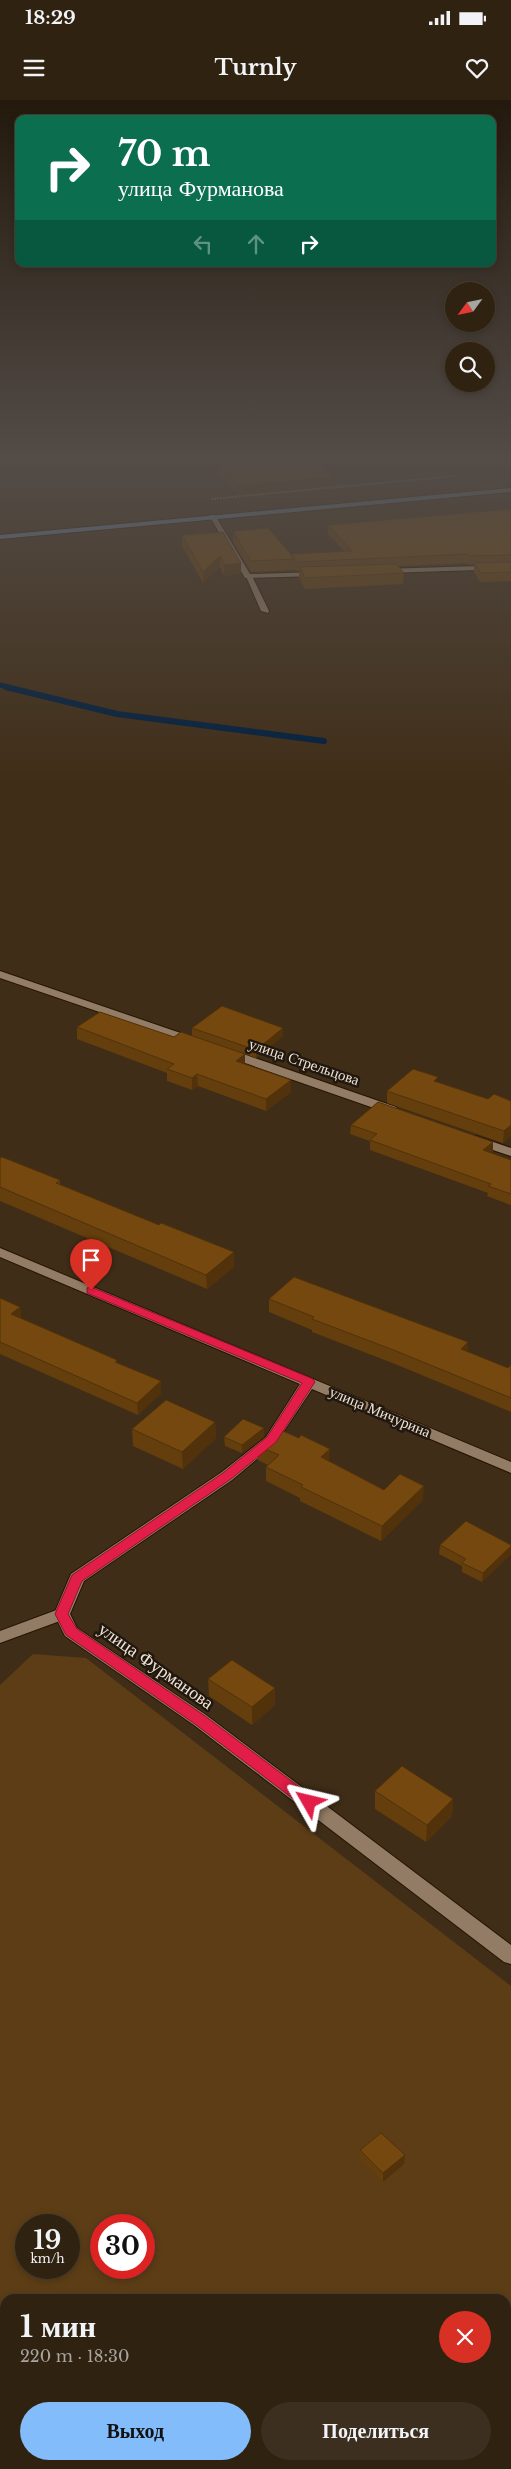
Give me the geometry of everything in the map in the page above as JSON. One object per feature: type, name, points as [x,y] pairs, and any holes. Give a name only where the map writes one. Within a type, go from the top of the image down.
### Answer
[{"type":"street","points":[[243,569],[266,610]]},
{"type":"street","points":[[376,572],[454,569]]},
{"type":"street","points":[[248,576],[327,574]]},
{"type":"street","name":"улица Стрельцова","points":[[0,974],[402,1113]]},
{"type":"street","points":[[465,1136],[511,1152]]},
{"type":"street","name":"улица Мичурина","points":[[0,1252],[511,1468]]},
{"type":"street","points":[[0,1637],[62,1614],[77,1578],[227,1476],[272,1440],[308,1382]]},
{"type":"street","name":"улица Фурманова","points":[[62,1614],[71,1632],[200,1720],[511,1956]]},
{"type":"shaded area","points":[[33,1654],[86,1658],[511,1986],[511,2294],[0,2294],[0,1685]]},
{"type":"building","points":[[301,569],[400,569],[404,573],[305,578]]},
{"type":"building","points":[[478,569],[511,569],[511,572],[481,573]]},
{"type":"building","points":[[222,1006],[283,1028],[256,1050],[192,1028]]},
{"type":"building","points":[[100,1012],[174,1037],[181,1032],[245,1054],[236,1061],[291,1080],[266,1099],[197,1074],[192,1078],[167,1069],[174,1064],[77,1027]]},
{"type":"building","points":[[413,1069],[438,1077],[434,1081],[488,1099],[494,1094],[511,1101],[511,1125],[504,1131],[387,1091]]},
{"type":"building","points":[[378,1102],[493,1142],[483,1150],[511,1160],[511,1194],[488,1186],[491,1184],[370,1140],[377,1134],[351,1125]]},
{"type":"building","points":[[2,1157],[60,1180],[56,1183],[159,1225],[161,1223],[234,1252],[206,1275],[0,1187],[0,1158]]},
{"type":"building","points":[[294,1277],[468,1342],[461,1349],[508,1368],[511,1365],[511,1398],[312,1319],[314,1317],[269,1299]]},
{"type":"building","points":[[0,1298],[20,1307],[11,1314],[161,1381],[137,1403],[0,1342]]},
{"type":"building","points":[[166,1400],[215,1422],[182,1452],[132,1429]]},
{"type":"building","points":[[243,1419],[264,1428],[242,1445],[224,1437]]},
{"type":"building","points":[[278,1429],[299,1438],[301,1435],[330,1449],[321,1457],[384,1490],[400,1474],[424,1486],[382,1526],[301,1487],[303,1485],[266,1467],[279,1455],[258,1446]]},
{"type":"building","points":[[466,1521],[511,1545],[483,1573],[462,1563],[466,1559],[440,1545]]},
{"type":"building","points":[[232,1660],[275,1688],[252,1707],[208,1679]]},
{"type":"building","points":[[402,1766],[453,1799],[427,1825],[375,1791]]},
{"type":"building","points":[[381,2133],[405,2155],[383,2173],[360,2150]]},
{"type":"waterway","points":[[0,685],[11,688]]},
{"type":"waterway","points":[[6,687],[117,714],[324,741]]},
{"type":"route","points":[[91,1290],[308,1382],[272,1440],[227,1476],[77,1578],[62,1614],[71,1632],[200,1720],[309,1802]]}]
